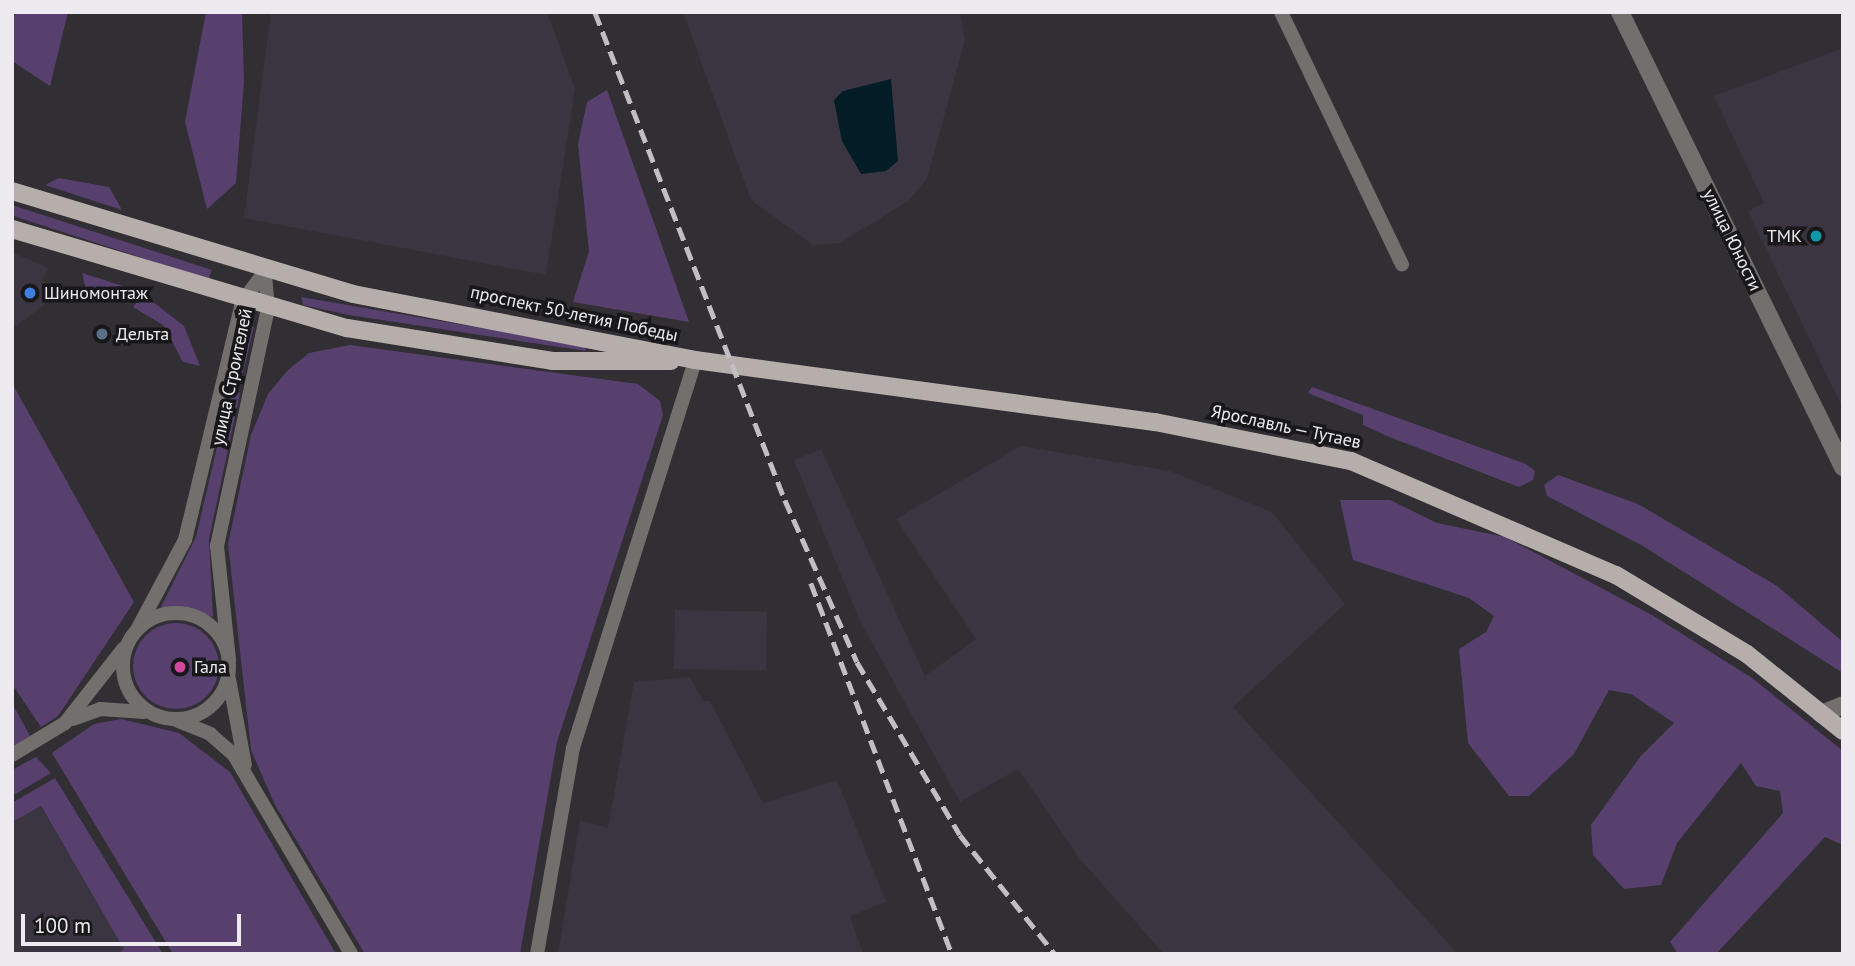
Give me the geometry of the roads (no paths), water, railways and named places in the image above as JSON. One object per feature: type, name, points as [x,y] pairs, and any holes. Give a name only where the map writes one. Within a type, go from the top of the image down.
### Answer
[{"type":"main road","name":"проспект 50-летия Победы","points":[[12,191],[265,272],[695,360]]},
{"type":"main road","name":"проспект 50-летия Победы","points":[[12,229],[268,309],[552,361],[695,360]]},
{"type":"main road","name":"Ярославль — Тутаев","points":[[695,360],[1155,422],[1351,461],[1616,575],[1747,654],[1843,731]]},
{"type":"street","points":[[1281,12],[1402,265]]},
{"type":"street","name":"улица Юности","points":[[1620,12],[1843,467]]},
{"type":"street","name":"улица Строителей","points":[[138,628],[193,517],[242,302],[265,272]]},
{"type":"street","name":"улица Строителей","points":[[229,666],[217,546],[268,309],[265,272]]},
{"type":"street","points":[[537,954],[573,748],[695,360]]},
{"type":"street","points":[[65,723],[138,628],[166,614],[197,617],[214,629],[229,666],[249,776]]},
{"type":"street","points":[[126,645],[126,687],[153,715]]},
{"type":"street","points":[[175,720],[213,704],[229,666]]},
{"type":"street","points":[[1821,714],[1843,705]]},
{"type":"street","points":[[12,755],[65,723],[113,707],[175,720],[222,743],[249,776],[351,954]]},
{"type":"water","points":[[891,79],[898,161],[886,171],[861,174],[842,141],[834,100],[843,91]]},
{"type":"railway","points":[[595,12],[785,500],[857,662],[960,835],[1055,954]]},
{"type":"railway","points":[[811,583],[952,954]]},
{"type":"place","name":"ТМК","points":[[1816,236]]},
{"type":"place","name":"Шиномонтаж","points":[[30,293]]},
{"type":"place","name":"Дельта","points":[[102,334]]},
{"type":"place","name":"Гала","points":[[180,667]]}]
